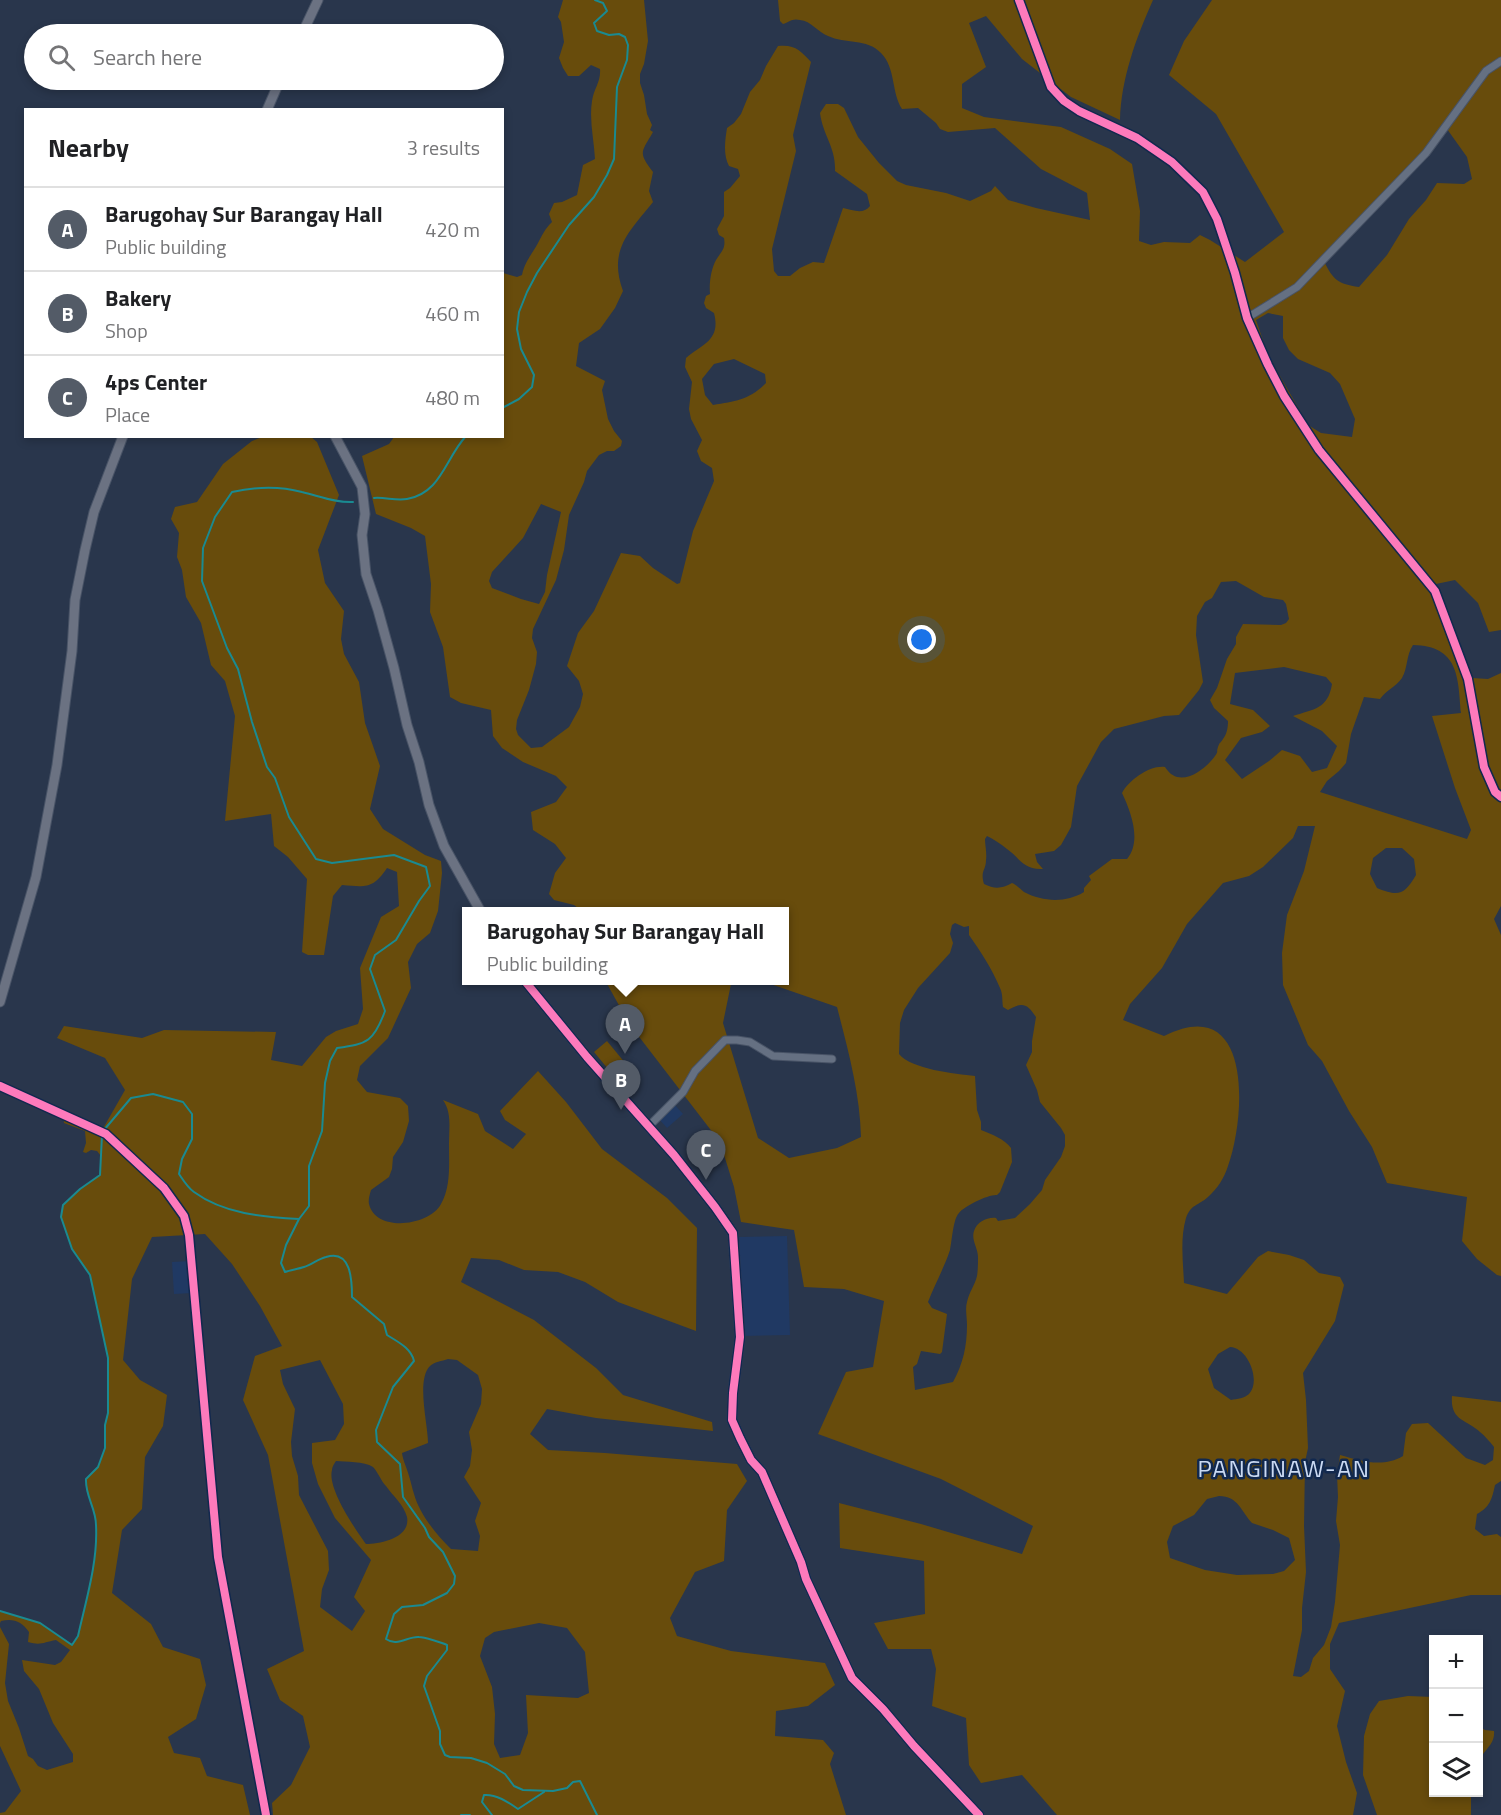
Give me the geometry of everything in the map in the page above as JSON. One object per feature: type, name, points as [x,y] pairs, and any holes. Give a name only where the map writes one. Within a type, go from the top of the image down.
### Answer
[{"type":"street","points":[[307,24],[318,0]]},
{"type":"street","points":[[1018,0],[1051,87],[1064,101],[1079,111],[1137,138],[1172,162],[1203,192],[1221,230],[1247,318],[1268,365],[1301,424],[1319,450],[1436,591],[1468,679],[1484,767],[1495,792],[1501,797]]},
{"type":"street","points":[[1247,318],[1297,287],[1426,153],[1486,71],[1501,61]]},
{"type":"street","points":[[268,108],[276,90]]},
{"type":"street","points":[[0,1002],[36,877],[51,798],[72,651],[75,600],[85,550],[94,512],[122,438]]},
{"type":"street","points":[[336,438],[362,488],[365,514],[362,535],[366,574],[429,805],[444,846],[478,907]]},
{"type":"street","points":[[527,985],[587,1058],[674,1155],[733,1233],[740,1337],[732,1420],[751,1460],[762,1472],[801,1562],[806,1579],[852,1678],[979,1815]]},
{"type":"street","points":[[649,1126],[682,1092],[695,1071],[725,1040],[750,1042],[773,1056],[832,1059]]},
{"type":"street","points":[[0,1086],[105,1134],[164,1188],[184,1216],[189,1235],[218,1557],[267,1815]]},
{"type":"shaded area","points":[[563,0],[644,0],[648,41],[640,83],[652,125],[650,130],[653,132],[646,144],[643,156],[653,172],[649,191],[653,202],[623,242],[618,264],[623,291],[615,308],[600,329],[579,343],[576,366],[605,381],[602,390],[608,419],[622,441],[621,446],[614,451],[607,451],[599,455],[587,471],[569,515],[564,550],[556,580],[533,629],[532,638],[537,652],[536,664],[516,729],[518,735],[531,748],[542,747],[569,727],[580,707],[583,694],[579,681],[567,666],[578,633],[594,611],[621,553],[640,556],[653,568],[677,584],[680,583],[693,531],[714,481],[712,468],[701,461],[697,451],[702,440],[691,419],[689,409],[692,382],[685,367],[686,358],[709,340],[715,329],[714,313],[706,308],[704,303],[706,296],[710,294],[713,268],[724,245],[724,238],[719,235],[717,229],[724,216],[724,192],[740,176],[738,169],[729,166],[727,162],[725,147],[727,128],[741,114],[750,92],[760,80],[778,46],[797,49],[811,62],[793,135],[796,151],[772,249],[774,271],[778,276],[790,276],[813,262],[824,263],[843,208],[861,211],[870,206],[867,194],[835,171],[834,155],[820,113],[826,104],[838,104],[844,108],[858,137],[897,181],[906,185],[946,193],[970,201],[991,191],[995,186],[1008,200],[1090,220],[1087,193],[1041,169],[995,128],[948,132],[940,129],[918,108],[902,109],[889,66],[881,53],[863,43],[828,36],[804,21],[791,20],[783,24],[780,21],[778,0],[1153,0],[1130,59],[1123,89],[1120,120],[1071,97],[1022,59],[986,16],[969,23],[986,67],[962,84],[962,108],[984,117],[1061,127],[1110,149],[1132,164],[1140,211],[1139,241],[1151,245],[1164,242],[1190,243],[1200,235],[1245,262],[1284,232],[1216,114],[1169,75],[1184,41],[1212,0],[1501,0],[1501,630],[1489,632],[1478,603],[1455,580],[1436,584],[1472,678],[1488,679],[1501,673],[1501,906],[1494,919],[1501,935],[1501,1276],[1477,1259],[1462,1241],[1467,1197],[1387,1183],[1372,1147],[1322,1061],[1308,1045],[1283,985],[1282,953],[1287,915],[1304,871],[1315,826],[1298,826],[1293,838],[1263,867],[1249,876],[1223,883],[1187,924],[1162,968],[1130,1004],[1123,1020],[1164,1036],[1193,1027],[1214,1030],[1228,1044],[1236,1065],[1239,1091],[1234,1144],[1225,1175],[1220,1183],[1208,1197],[1188,1213],[1186,1218],[1182,1242],[1184,1283],[1227,1294],[1258,1257],[1268,1251],[1304,1260],[1319,1273],[1340,1277],[1344,1285],[1335,1321],[1303,1373],[1308,1448],[1305,1462],[1306,1572],[1302,1630],[1293,1676],[1301,1677],[1309,1671],[1313,1658],[1324,1645],[1331,1627],[1340,1545],[1336,1521],[1340,1455],[1380,1463],[1395,1460],[1403,1456],[1406,1433],[1412,1424],[1428,1423],[1466,1458],[1485,1465],[1493,1460],[1494,1447],[1475,1428],[1456,1415],[1452,1396],[1501,1402],[1501,1481],[1495,1485],[1488,1505],[1477,1514],[1475,1529],[1484,1536],[1497,1534],[1501,1537],[1501,1595],[1471,1595],[1339,1623],[1330,1644],[1330,1669],[1345,1691],[1337,1726],[1357,1793],[1353,1815],[1057,1815],[1022,1775],[981,1783],[969,1765],[966,1718],[932,1706],[936,1669],[931,1649],[888,1649],[874,1623],[925,1614],[924,1561],[840,1548],[839,1503],[1022,1554],[1033,1526],[941,1479],[818,1434],[846,1372],[873,1367],[884,1301],[844,1289],[804,1287],[794,1230],[741,1222],[734,1187],[720,1142],[630,1025],[608,985],[731,985],[723,1023],[758,1138],[789,1158],[837,1148],[861,1137],[856,1088],[837,1007],[774,985],[789,985],[789,907],[577,907],[554,900],[549,894],[555,873],[566,858],[555,844],[533,830],[531,812],[556,802],[567,787],[556,776],[523,762],[502,748],[493,736],[491,710],[461,703],[450,697],[443,647],[430,612],[431,584],[425,536],[376,514],[362,456],[389,444],[393,438],[504,438],[504,273],[517,277],[522,275],[528,259],[552,222],[549,214],[554,203],[577,195],[583,165],[595,159],[591,108],[600,69],[591,65],[579,76],[568,76],[559,58],[564,42],[558,17]],"holes":[[[1447,129],[1467,157],[1472,179],[1464,184],[1437,183],[1409,219],[1387,255],[1359,287],[1337,280],[1330,273],[1324,261],[1403,182]],[[1268,313],[1283,316],[1283,338],[1289,350],[1298,359],[1330,373],[1340,384],[1355,419],[1352,437],[1321,433],[1308,425],[1268,355],[1256,320]],[[734,359],[765,374],[766,383],[748,396],[713,405],[705,395],[702,379],[714,364]],[[541,504],[561,512],[545,592],[539,604],[492,588],[489,581],[492,572],[523,538]],[[1236,581],[1264,597],[1283,600],[1289,619],[1281,625],[1243,624],[1210,700],[1214,708],[1228,721],[1226,733],[1215,756],[1205,767],[1192,775],[1177,777],[1165,767],[1159,767],[1140,774],[1130,783],[1122,793],[1134,826],[1134,844],[1131,852],[1127,859],[1112,859],[1089,876],[1091,880],[1084,888],[1084,892],[1077,896],[1054,900],[1031,895],[1012,883],[998,888],[984,884],[985,839],[987,836],[1031,868],[1043,869],[1037,862],[1035,854],[1054,851],[1061,845],[1071,827],[1077,786],[1101,742],[1114,729],[1164,716],[1179,715],[1199,690],[1203,682],[1196,635],[1197,616],[1205,602],[1212,598],[1221,582]],[[1413,645],[1439,651],[1448,657],[1457,676],[1461,713],[1432,716],[1471,830],[1467,839],[1320,792],[1327,781],[1346,763],[1351,734],[1364,697],[1380,699],[1397,684],[1404,674]],[[1284,667],[1326,677],[1332,684],[1327,699],[1319,707],[1293,716],[1322,731],[1337,746],[1327,768],[1312,772],[1300,756],[1282,750],[1242,779],[1225,760],[1241,738],[1262,732],[1270,726],[1253,710],[1230,704],[1235,673]],[[1386,848],[1402,848],[1414,859],[1416,875],[1408,887],[1400,892],[1391,893],[1377,888],[1370,874],[1373,858]],[[955,923],[964,927],[969,926],[969,935],[1000,988],[1003,1007],[1008,1010],[1024,1005],[1036,1017],[1032,1052],[1026,1065],[1040,1102],[1065,1135],[1065,1146],[1061,1157],[1045,1180],[1042,1190],[1015,1218],[998,1221],[996,1218],[989,1218],[975,1228],[973,1238],[978,1254],[977,1274],[966,1305],[964,1355],[953,1382],[915,1390],[913,1367],[917,1364],[921,1351],[940,1354],[942,1352],[947,1314],[932,1308],[928,1302],[950,1250],[957,1216],[971,1204],[988,1196],[997,1195],[1012,1162],[1011,1148],[998,1137],[981,1130],[975,1076],[923,1067],[899,1054],[900,1023],[904,1010],[918,988],[950,953],[953,943],[950,934],[952,925]],[[1230,1347],[1237,1349],[1248,1359],[1251,1366],[1254,1382],[1252,1389],[1249,1394],[1231,1400],[1214,1388],[1208,1369],[1218,1354]],[[1219,1496],[1231,1499],[1252,1523],[1289,1538],[1295,1560],[1284,1571],[1273,1574],[1237,1575],[1205,1570],[1170,1558],[1167,1542],[1173,1526],[1194,1515],[1207,1499]]]},
{"type":"shaded area","points":[[260,438],[312,438],[317,442],[339,495],[318,550],[325,583],[344,611],[341,639],[344,654],[359,682],[365,723],[380,766],[370,809],[383,829],[425,855],[441,861],[438,911],[430,933],[417,944],[408,962],[411,988],[388,1038],[360,1066],[357,1080],[367,1092],[400,1098],[408,1106],[409,1121],[403,1142],[393,1157],[389,1177],[371,1190],[369,1204],[374,1213],[392,1223],[415,1221],[435,1212],[444,1197],[449,1175],[449,1121],[448,1110],[443,1100],[478,1114],[485,1131],[513,1149],[526,1134],[505,1120],[500,1111],[538,1071],[566,1102],[602,1149],[667,1198],[697,1228],[696,1331],[618,1302],[585,1282],[558,1272],[524,1270],[499,1260],[471,1258],[461,1282],[534,1320],[596,1368],[623,1395],[712,1422],[713,1431],[596,1418],[547,1409],[530,1434],[548,1450],[737,1464],[747,1481],[727,1510],[724,1561],[695,1572],[670,1618],[677,1636],[731,1651],[825,1663],[835,1685],[808,1706],[776,1711],[775,1736],[823,1740],[834,1753],[830,1764],[846,1815],[273,1815],[272,1803],[291,1785],[310,1747],[303,1716],[280,1700],[267,1669],[304,1651],[268,1455],[243,1400],[255,1356],[282,1346],[260,1306],[232,1264],[205,1234],[152,1237],[132,1279],[123,1360],[140,1380],[167,1395],[163,1426],[145,1457],[142,1509],[122,1530],[112,1593],[151,1624],[163,1647],[200,1659],[206,1685],[196,1719],[168,1737],[174,1753],[200,1758],[207,1776],[243,1785],[250,1815],[0,1815],[21,1791],[0,1746],[0,1627],[9,1644],[5,1683],[8,1701],[28,1756],[38,1766],[47,1770],[73,1762],[73,1754],[53,1723],[39,1689],[24,1671],[22,1660],[55,1665],[61,1662],[70,1650],[56,1640],[39,1644],[28,1642],[29,1632],[20,1623],[10,1620],[0,1623],[0,1611],[40,1623],[72,1645],[78,1636],[91,1581],[96,1538],[96,1518],[87,1491],[86,1479],[98,1467],[105,1448],[105,1425],[108,1413],[108,1358],[90,1275],[72,1249],[61,1217],[63,1205],[100,1175],[101,1156],[97,1151],[83,1152],[86,1143],[85,1131],[64,1123],[63,1115],[101,1132],[125,1090],[105,1058],[57,1038],[64,1026],[142,1038],[164,1030],[276,1032],[271,1060],[302,1066],[326,1037],[358,1024],[363,1009],[360,968],[381,917],[399,906],[397,872],[387,868],[377,880],[368,885],[342,885],[333,896],[324,955],[308,955],[302,952],[307,879],[288,857],[274,846],[271,814],[225,821],[235,716],[225,681],[211,665],[201,623],[186,597],[182,570],[177,557],[179,533],[171,519],[175,507],[197,502],[223,464],[252,441]],"holes":[[[448,1359],[457,1360],[478,1375],[482,1389],[481,1404],[469,1432],[472,1450],[470,1466],[464,1477],[481,1503],[475,1521],[480,1536],[478,1551],[451,1549],[434,1531],[417,1502],[402,1453],[428,1443],[424,1381],[430,1366]],[[320,1360],[343,1404],[344,1424],[335,1440],[312,1443],[312,1463],[318,1484],[335,1518],[371,1560],[354,1597],[365,1611],[352,1631],[320,1607],[322,1589],[329,1570],[328,1551],[299,1495],[298,1476],[292,1456],[291,1442],[295,1409],[283,1384],[280,1370]],[[336,1461],[360,1463],[373,1467],[406,1513],[407,1524],[399,1535],[379,1543],[366,1544],[343,1508],[334,1487],[332,1470]],[[539,1623],[567,1628],[585,1652],[589,1693],[578,1698],[526,1695],[528,1733],[520,1755],[500,1758],[494,1744],[495,1714],[492,1687],[480,1656],[485,1638],[494,1632]]]},
{"type":"shaded area","points":[[607,1041],[626,1064],[613,1075],[594,1052]]},
{"type":"shaded area","points":[[674,1104],[683,1114],[667,1128],[658,1118]]},
{"type":"shaded area","points":[[787,1236],[790,1335],[742,1336],[739,1237]]},
{"type":"shaded area","points":[[190,1261],[192,1293],[174,1294],[172,1262]]},
{"type":"shaded area","points":[[1408,1696],[1429,1697],[1429,1797],[1471,1797],[1471,1815],[1377,1815],[1363,1775],[1364,1736],[1370,1714],[1379,1701]]},
{"type":"shaded area","points":[[1483,1729],[1494,1731],[1491,1743],[1483,1754]]},
{"type":"waterway","points":[[504,407],[519,399],[532,387],[534,375],[521,349],[517,329],[519,312],[527,292],[569,225],[594,197],[614,159],[617,87],[627,60],[628,45],[625,37],[619,34],[609,35],[597,31],[594,23],[607,11],[603,3],[595,0]]},
{"type":"waterway","points":[[374,498],[407,499],[428,490],[464,438]]},
{"type":"waterway","points":[[353,502],[276,488],[232,492],[215,517],[203,548],[202,581],[227,648],[238,669],[267,767],[275,778],[289,817],[316,859],[332,863],[394,855],[426,867],[430,886],[396,940],[375,955],[370,969],[385,1011],[377,1029],[363,1042],[337,1048],[330,1061],[325,1083],[322,1131],[309,1166],[309,1206],[299,1219],[286,1245],[281,1263],[285,1272],[307,1266],[326,1257],[341,1257],[350,1275],[352,1297],[384,1324],[387,1335],[407,1349],[414,1361],[393,1387],[376,1430],[377,1442],[400,1464],[403,1497],[429,1537],[443,1552],[455,1576],[454,1584],[447,1593],[423,1605],[402,1607],[394,1614],[386,1639],[398,1642],[419,1637],[447,1645],[447,1650],[427,1676],[424,1686],[440,1731],[440,1744],[445,1755],[471,1758],[487,1763],[505,1774],[514,1786],[523,1790],[553,1791],[567,1788],[573,1782],[580,1781],[597,1815]]},
{"type":"waterway","points":[[104,1130],[131,1098],[153,1094],[183,1102],[192,1114],[192,1139],[182,1159],[179,1174],[190,1188],[206,1199],[231,1210],[299,1219]]},
{"type":"waterway","points":[[0,1611],[40,1623],[72,1645],[78,1636],[91,1581],[96,1525],[86,1479],[98,1467],[105,1448],[105,1425],[108,1413],[108,1358],[90,1275],[72,1249],[61,1217],[63,1205],[100,1175],[102,1135]]},
{"type":"waterway","points":[[492,1815],[482,1802],[484,1795],[497,1797],[518,1809],[544,1792]]},
{"type":"waterway","points":[[461,1815],[470,1815]]},
{"type":"cycle path","points":[[1019,0],[1051,87],[1064,101],[1079,111],[1137,138],[1172,162],[1203,192],[1217,219],[1247,318],[1284,396],[1319,450],[1435,591],[1468,679],[1484,767],[1495,792],[1501,797]]},
{"type":"cycle path","points":[[528,985],[587,1057],[674,1155],[733,1233],[740,1337],[732,1420],[751,1460],[762,1472],[801,1562],[806,1579],[852,1678],[979,1815]]},
{"type":"cycle path","points":[[0,1086],[106,1134],[164,1188],[184,1216],[189,1235],[218,1557],[266,1815]]},
{"type":"place","name":"Barugohay Sur Barangay Hall","points":[[625,1054]]},
{"type":"place","name":"Bakery","points":[[621,1110]]},
{"type":"place","name":"4ps Center","points":[[706,1180]]},
{"type":"district","name":"PANGINAW-AN","points":[[1284,1468]]}]
